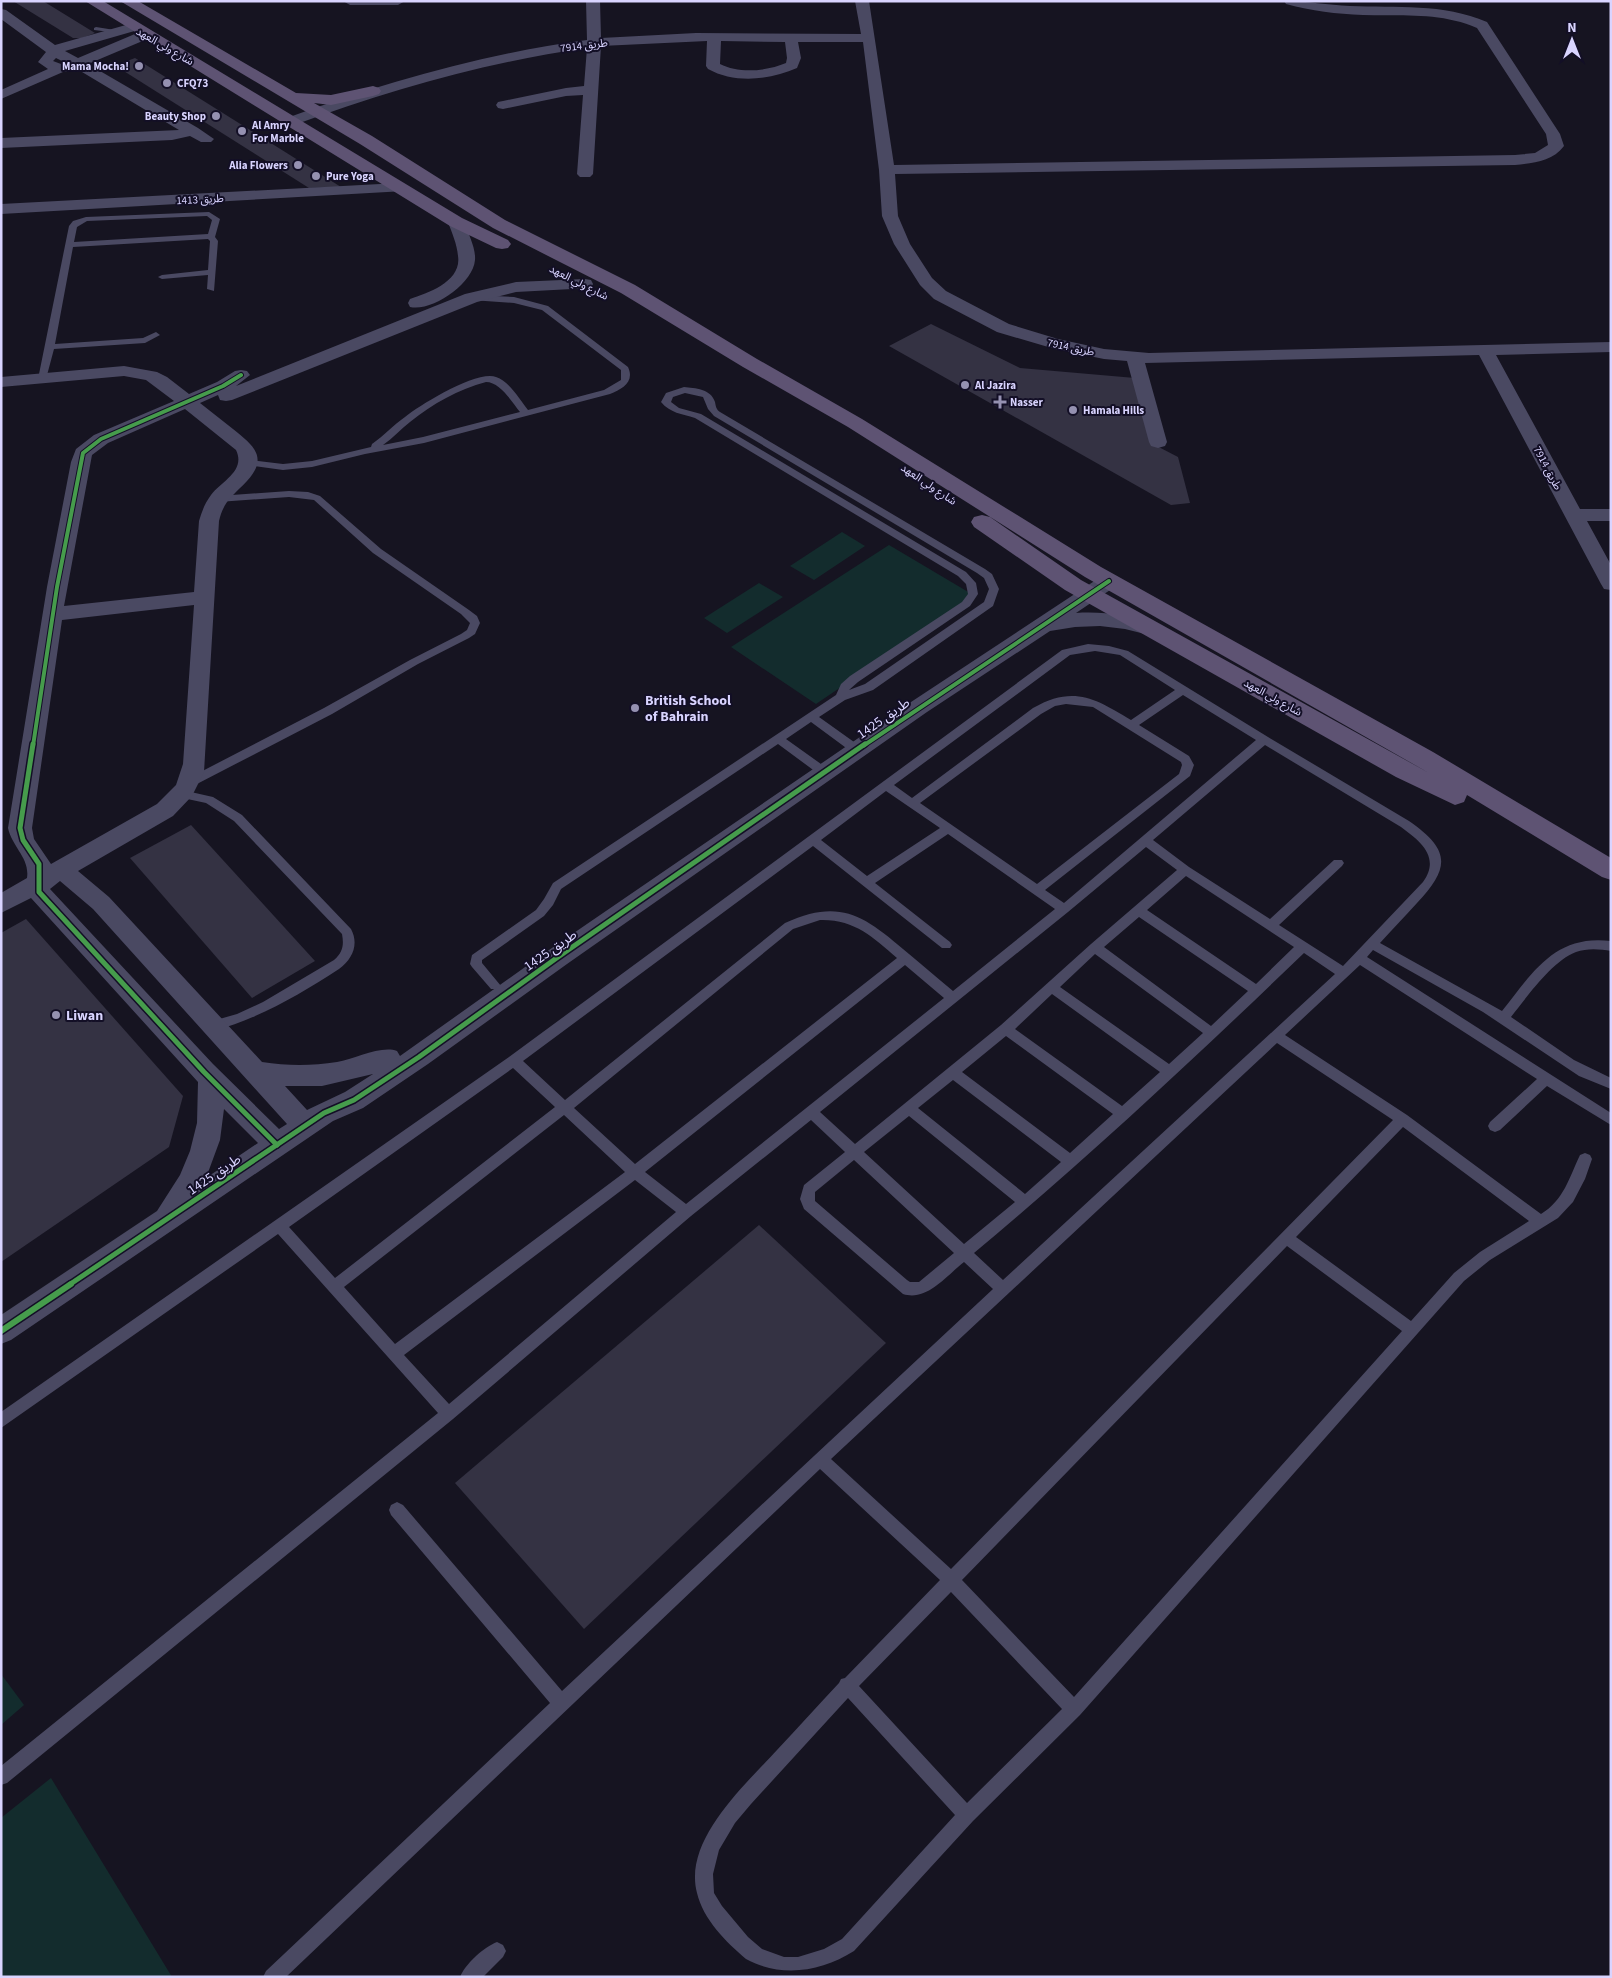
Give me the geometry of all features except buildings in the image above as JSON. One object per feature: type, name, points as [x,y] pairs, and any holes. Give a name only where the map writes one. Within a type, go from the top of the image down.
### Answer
[{"type":"main road","name":"شارع ولي العهد","points":[[92,1],[133,31],[456,222],[709,345]]},
{"type":"main road","name":"شارع ولي العهد","points":[[127,1],[366,140],[499,224],[628,289],[709,345],[843,426],[948,497],[1091,583],[1424,758],[1611,870]]},
{"type":"main road","points":[[133,31],[155,29],[202,54],[243,68]]},
{"type":"main road","points":[[291,96],[331,100],[371,97]]},
{"type":"main road","points":[[366,140],[354,120],[361,107],[371,97]]},
{"type":"main road","name":"شارع ولي العهد","points":[[1091,583],[1149,628],[1438,787],[1504,818],[1558,838]]},
{"type":"street","points":[[350,1],[398,1]]},
{"type":"street","points":[[585,174],[594,43],[593,1]]},
{"type":"street","name":"طريق 7914","points":[[862,1],[887,170],[888,201],[893,223],[902,244],[926,281],[940,295],[1003,328],[1055,344],[1104,354],[1148,358],[1611,347]]},
{"type":"street","points":[[887,170],[1515,160],[1538,158],[1556,146],[1553,134],[1487,33],[1478,20],[1471,16],[1454,9],[1432,6],[1315,7],[1291,1]]},
{"type":"street","points":[[1,12],[49,57],[59,69]]},
{"type":"street","points":[[1,82],[72,43],[133,31]]},
{"type":"street","points":[[1,95],[59,69],[77,64],[133,31]]},
{"type":"street","name":"طريق 7914","points":[[748,37],[773,34],[868,34]]},
{"type":"street","name":"طريق 7914","points":[[295,126],[371,97],[413,86],[423,79],[494,59],[594,43],[714,37],[791,39],[868,34]]},
{"type":"street","points":[[714,37],[713,66],[720,71],[736,73],[771,73],[792,65],[794,58],[791,39]]},
{"type":"street","points":[[1,144],[200,135],[77,64],[49,57]]},
{"type":"street","points":[[503,105],[572,91],[590,90]]},
{"type":"street","points":[[1,134],[116,127],[168,118]]},
{"type":"street","name":"طريق 1413","points":[[1,209],[399,188]]},
{"type":"street","points":[[187,402],[218,401],[437,303],[463,272],[467,258],[456,222]]},
{"type":"street","points":[[277,1145],[208,1075],[39,892],[37,885],[40,868],[38,861],[22,840],[20,828],[53,614],[80,462],[83,454],[101,438],[223,386],[241,375],[437,303],[471,298],[516,287],[585,284]]},
{"type":"street","name":"طريق 7914","points":[[1485,351],[1611,584]]},
{"type":"street","points":[[1135,357],[1158,442]]},
{"type":"street","points":[[1,382],[131,372],[151,376],[244,447],[249,454],[249,463],[242,474],[218,498],[209,521],[194,764],[186,788],[165,810],[1,904]]},
{"type":"street","points":[[1577,522],[1611,515]]},
{"type":"street","points":[[1577,522],[1611,530]]},
{"type":"street","name":"طريق 1425","points":[[851,746],[919,707],[1039,629],[1091,583]]},
{"type":"street","name":"طريق 1425","points":[[314,1120],[344,1090],[388,1058],[1091,583]]},
{"type":"street","points":[[53,614],[204,598]]},
{"type":"street","points":[[1039,629],[1082,619],[1128,622],[1149,628]]},
{"type":"street","name":"طريق 1425","points":[[1,1331],[314,1120],[354,1100],[419,1057],[818,768]]},
{"type":"street","points":[[96,850],[93,864],[94,877],[101,903]]},
{"type":"street","points":[[63,869],[80,887],[101,903],[253,1071],[314,1120]]},
{"type":"street","points":[[162,1222],[180,1200],[203,1153],[209,1130],[208,1075],[235,1051]]},
{"type":"street","points":[[253,1071],[279,1076],[306,1078],[334,1075],[362,1068],[388,1058]]},
{"type":"lane","points":[[96,29],[133,31]]},
{"type":"lane","points":[[42,378],[50,347],[74,224],[86,219],[209,214],[216,219],[211,237],[214,241],[211,289]]},
{"type":"lane","points":[[70,245],[211,237]]},
{"type":"lane","points":[[162,276],[212,272]]},
{"type":"lane","points":[[249,463],[269,466],[298,466],[424,440],[615,389],[627,380],[628,374],[620,364],[545,308],[514,300],[471,298]]},
{"type":"lane","points":[[50,347],[146,340],[156,334]]},
{"type":"lane","points":[[365,451],[384,441],[403,423],[425,407],[482,379],[491,379],[498,382],[525,412]]},
{"type":"lane","points":[[495,986],[476,964],[476,958],[540,913],[549,902],[557,886],[841,697],[869,687],[982,610],[989,604],[993,596],[993,583],[981,571],[714,412],[710,407],[707,396],[697,391],[678,391],[667,398],[668,405],[672,408],[691,414],[962,574],[971,583],[973,594],[966,604],[854,679],[845,687],[841,697]]},
{"type":"lane","points":[[691,414],[710,407]]},
{"type":"lane","points":[[403,423],[410,433],[424,440]]},
{"type":"lane","points":[[186,788],[414,662],[465,636],[474,628],[475,623],[473,618],[465,612],[378,551],[340,520],[317,498],[308,495],[289,494],[218,498]]},
{"type":"lane","points":[[1,1421],[514,1061],[1066,652],[1079,648],[1110,649],[1124,654],[1405,824],[1424,837],[1434,854],[1436,871],[1427,885],[1360,958],[820,1459],[272,1977]]},
{"type":"lane","points":[[1131,725],[1183,690]]},
{"type":"lane","points":[[913,803],[1048,703],[1064,699],[1080,699],[1097,704],[1185,759],[1188,765],[1184,776],[1038,890]]},
{"type":"lane","points":[[812,717],[851,746]]},
{"type":"lane","points":[[779,739],[818,768]]},
{"type":"lane","points":[[1,1776],[448,1414],[686,1212],[1064,909],[1264,740]]},
{"type":"lane","points":[[887,786],[1064,909]]},
{"type":"lane","points":[[186,788],[210,800],[238,818],[347,932],[349,938],[348,952],[337,964],[252,1015],[213,1026]]},
{"type":"lane","points":[[867,882],[949,828]]},
{"type":"lane","points":[[812,839],[946,945]]},
{"type":"lane","points":[[1145,840],[1185,870],[1344,973]]},
{"type":"lane","points":[[1270,926],[1338,862]]},
{"type":"lane","points":[[1185,870],[1051,987],[1006,1029],[809,1189],[806,1193],[809,1205],[902,1286],[915,1290],[928,1285],[1025,1202],[1212,1033],[1303,946]]},
{"type":"lane","points":[[1138,910],[1257,991]]},
{"type":"lane","points":[[335,1286],[564,1108],[789,926],[804,919],[830,915],[856,920],[870,928],[954,998]]},
{"type":"lane","points":[[1372,944],[1503,1018],[1599,1081],[1611,1084]]},
{"type":"lane","points":[[1503,1018],[1557,957],[1569,949],[1586,945],[1611,946]]},
{"type":"lane","points":[[1095,948],[1212,1033]]},
{"type":"lane","points":[[394,1354],[635,1172],[906,958]]},
{"type":"lane","points":[[1360,958],[1611,1120]]},
{"type":"lane","points":[[1051,987],[1168,1071]]},
{"type":"lane","points":[[1006,1029],[1122,1113]]},
{"type":"lane","points":[[1276,1036],[1402,1120],[1541,1222]]},
{"type":"lane","points":[[514,1061],[635,1172],[686,1212]]},
{"type":"lane","points":[[953,1072],[1070,1161]]},
{"type":"lane","points":[[1495,1126],[1547,1078]]},
{"type":"lane","points":[[909,1108],[1025,1202]]},
{"type":"lane","points":[[810,1111],[1003,1289]]},
{"type":"lane","points":[[1402,1120],[846,1685],[722,1827],[707,1855],[704,1880],[709,1904],[745,1950],[764,1963],[786,1969],[808,1968],[830,1960],[848,1945],[967,1815],[1074,1709],[1411,1329],[1465,1272],[1485,1256],[1553,1214],[1568,1198],[1578,1179],[1585,1159]]},
{"type":"lane","points":[[278,1225],[335,1286],[448,1414]]},
{"type":"lane","points":[[1286,1238],[1411,1329]]},
{"type":"lane","points":[[820,1459],[951,1580],[1074,1709]]},
{"type":"lane","points":[[396,1510],[562,1704]]},
{"type":"lane","points":[[846,1685],[967,1815]]},
{"type":"lane","points":[[469,1977],[497,1951]]},
{"type":"green space","points":[[842,532],[865,546],[814,580],[790,566]]},
{"type":"green space","points":[[889,545],[975,596],[816,704],[731,647]]},
{"type":"green space","points":[[759,583],[783,597],[727,633],[704,618]]},
{"type":"green space","points":[[1,1674],[24,1705],[1,1725]]},
{"type":"green space","points":[[51,1778],[172,1977],[1,1977],[1,1818]]},
{"type":"cycle path","points":[[241,375],[223,386],[101,439],[83,453],[57,587],[20,828],[23,840],[39,864],[39,892],[204,1072],[277,1145]]},
{"type":"cycle path","points":[[1,1331],[324,1113],[354,1100],[419,1057],[558,957],[919,707],[1109,581]]},
{"type":"place","name":"Mama Mocha!","points":[[139,66]]},
{"type":"place","name":"CFQ73","points":[[167,83]]},
{"type":"place","name":"Beauty Shop","points":[[216,116]]},
{"type":"place","name":"Al Amry For Marble","points":[[242,131]]},
{"type":"place","name":"Alia Flowers","points":[[298,165]]},
{"type":"place","name":"Pure Yoga","points":[[316,176]]},
{"type":"place","name":"Al Jazira","points":[[965,385]]},
{"type":"place","name":"Nasser","points":[[1000,402]]},
{"type":"place","name":"Hamala Hills","points":[[1073,410]]},
{"type":"place","name":"British School of Bahrain","points":[[635,708]]},
{"type":"place","name":"Liwan","points":[[56,1015]]}]
